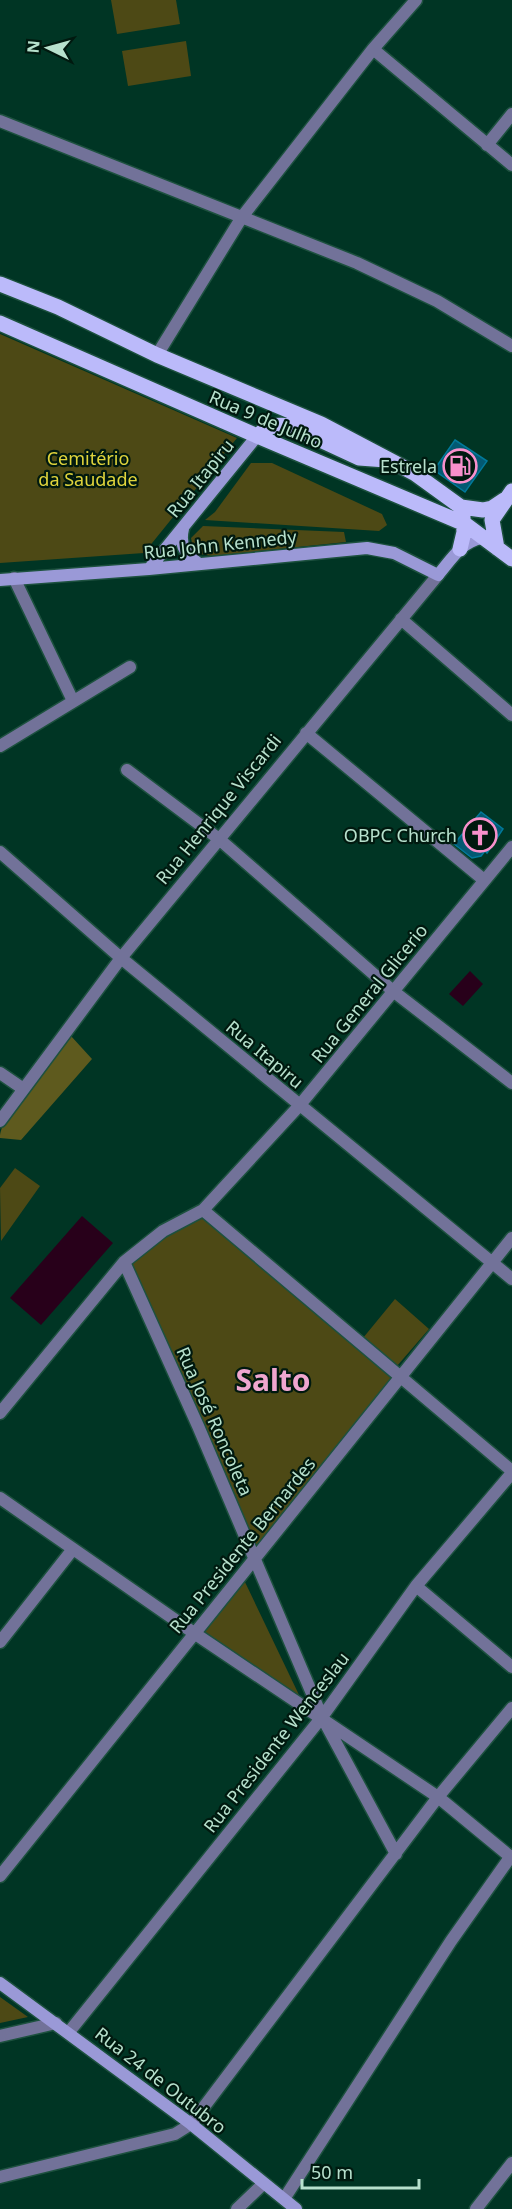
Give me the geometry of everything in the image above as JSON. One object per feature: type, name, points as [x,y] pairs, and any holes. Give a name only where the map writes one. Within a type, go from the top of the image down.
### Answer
[{"type":"main road","name":"Rua 9 de Julho","points":[[0,284],[58,307],[157,355],[321,424],[392,460],[461,507]]},
{"type":"main road","name":"Rua 9 de Julho","points":[[0,323],[465,524],[512,559]]},
{"type":"main road","points":[[257,436],[268,427],[278,424],[290,426],[359,458],[392,460]]},
{"type":"main road","points":[[460,549],[465,524],[461,507],[483,510],[492,508],[508,495]]},
{"type":"main road","points":[[497,548],[492,520],[508,495]]},
{"type":"street","points":[[157,355],[242,217],[373,50],[416,0]]},
{"type":"street","points":[[373,50],[512,165]]},
{"type":"street","points":[[487,145],[512,114]]},
{"type":"street","points":[[0,121],[357,262],[437,301],[512,346]]},
{"type":"street","name":"Rua Itapiru","points":[[149,569],[257,436]]},
{"type":"street","points":[[183,527],[182,546],[187,555],[200,564]]},
{"type":"street","name":"Rua Henrique Viscardi","points":[[0,1120],[121,958],[306,733],[460,549],[471,540],[482,538]]},
{"type":"street","name":"Rua John Kennedy","points":[[0,580],[149,569],[367,548],[394,553],[438,575]]},
{"type":"street","points":[[14,578],[73,701]]},
{"type":"street","points":[[401,619],[512,716]]},
{"type":"street","points":[[0,746],[130,667]]},
{"type":"street","points":[[306,733],[484,880]]},
{"type":"street","points":[[127,770],[219,839],[393,991],[512,1083]]},
{"type":"street","name":"Rua General Glicerio","points":[[0,1413],[124,1262],[163,1231],[203,1210],[299,1106],[512,847]]},
{"type":"street","name":"Rua Itapiru","points":[[0,852],[121,958],[512,1279]]},
{"type":"street","points":[[0,1073],[22,1088]]},
{"type":"street","points":[[203,1210],[512,1472]]},
{"type":"street","name":"Rua Presidente Bernardes","points":[[0,1876],[512,1238]]},
{"type":"street","name":"Rua José Roncoleta","points":[[124,1262],[255,1558],[322,1717],[396,1854]]},
{"type":"street","name":"Rua Presidente Wenceslau","points":[[69,2032],[322,1717],[416,1586],[512,1472]]},
{"type":"street","points":[[0,1498],[194,1633],[438,1797],[511,1857],[451,1941],[284,2199]]},
{"type":"street","points":[[0,1642],[73,1549]]},
{"type":"street","points":[[416,1586],[512,1667]]},
{"type":"street","points":[[0,2177],[175,2133],[191,2124],[438,1797],[512,1708]]},
{"type":"street","name":"Rua 24 de Outubro","points":[[0,1983],[191,2124],[296,2209]]},
{"type":"street","points":[[0,2036],[56,2023]]},
{"type":"street","points":[[476,2209],[512,2163]]},
{"type":"street","points":[[237,2209],[263,2184]]},
{"type":"green space","points":[[111,0],[176,0],[180,24],[117,34]]},
{"type":"green space","points":[[186,41],[191,76],[128,86],[122,51]]},
{"type":"green space","name":"Cemitério da Saudade","points":[[0,334],[237,438],[144,553],[0,563]]},
{"type":"green space","points":[[251,463],[272,463],[382,514],[387,525],[379,531],[205,520],[215,512]]},
{"type":"green space","points":[[203,526],[344,532],[346,542],[212,556],[200,554],[193,548],[191,538]]},
{"type":"green space","points":[[15,1168],[40,1186],[1,1241],[0,1188]]},
{"type":"green space","points":[[204,1212],[397,1376],[256,1555],[127,1260]]},
{"type":"green space","points":[[395,1299],[429,1329],[397,1366],[363,1338]]},
{"type":"green space","points":[[244,1580],[300,1697],[202,1633]]},
{"type":"green space","points":[[0,1997],[28,2017],[0,2023]]},
{"type":"shaded area","points":[[470,971],[483,984],[463,1006],[449,994]]},
{"type":"shaded area","points":[[71,1036],[92,1059],[21,1140],[0,1138],[2,1127],[18,1100]]},
{"type":"shaded area","points":[[82,1216],[113,1243],[41,1325],[10,1298]]},
{"type":"building","name":"Estrela","points":[[455,440],[487,461],[465,492],[434,470]]},
{"type":"building","name":"OBPC Church","points":[[481,812],[503,829],[487,853],[485,851],[481,856],[472,858],[454,844]]},
{"type":"place","name":"Estrela","points":[[460,466]]},
{"type":"place","name":"OBPC Church","points":[[480,835]]},
{"type":"district","name":"Salto","points":[[273,1379]]}]
